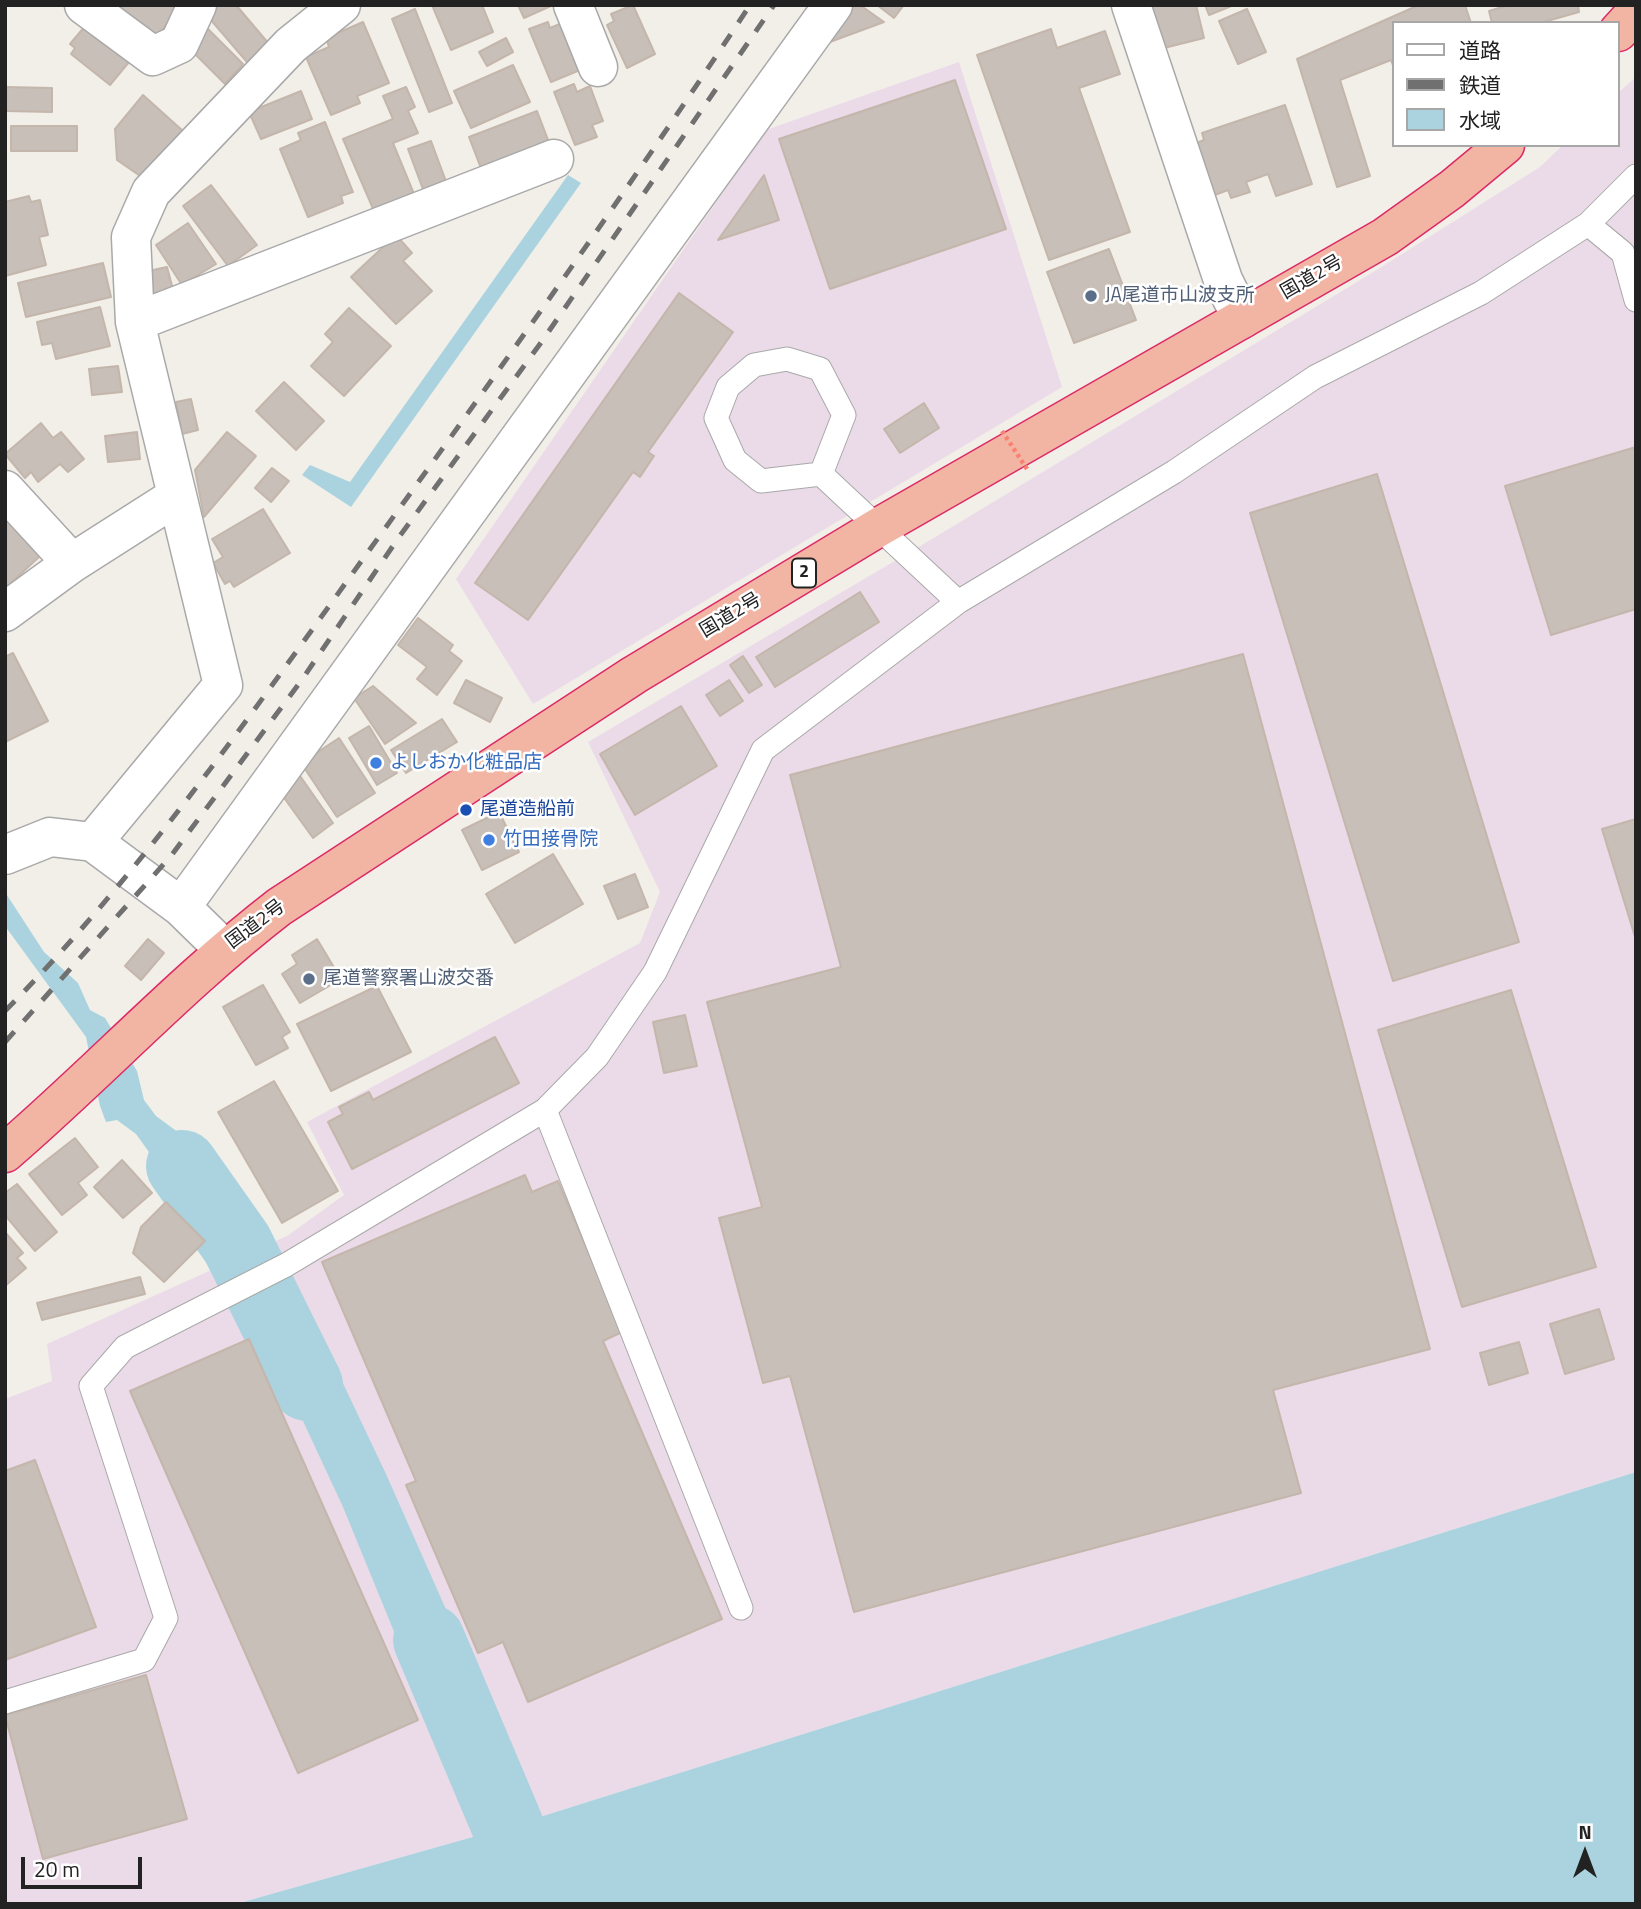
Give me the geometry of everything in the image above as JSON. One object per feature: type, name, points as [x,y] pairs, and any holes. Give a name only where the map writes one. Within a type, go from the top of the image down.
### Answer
[{"type":"highway","points":[[1620,30],[1636,12]]},
{"type":"highway","name":"国道2号","points":[[5,1153],[68,1099],[224,949],[279,907],[622,682],[879,527],[1385,237],[1452,189],[1503,147]]},
{"type":"street","points":[[85,5],[153,56],[179,44],[197,5]]},
{"type":"street","points":[[93,842],[223,685],[135,322],[131,237],[151,192],[291,45],[341,5]]},
{"type":"street","points":[[573,5],[598,67]]},
{"type":"street","points":[[181,907],[833,5]]},
{"type":"street","points":[[1131,5],[1223,280],[1242,319]]},
{"type":"street","points":[[135,322],[554,159]]},
{"type":"street","points":[[5,490],[72,563]]},
{"type":"street","points":[[5,612],[72,563],[177,496]]},
{"type":"street","points":[[6,855],[50,837],[93,842],[181,907],[224,949]]},
{"type":"lane","points":[[5,1702],[144,1660],[166,1618],[91,1386],[125,1348],[286,1265],[545,1110],[597,1057],[655,972],[763,750],[957,602],[1174,472],[1315,377],[1481,293],[1588,224],[1636,176]]},
{"type":"lane","points":[[1588,224],[1623,253],[1636,300]]},
{"type":"lane","points":[[821,474],[844,415],[820,369],[787,359],[754,365],[728,387],[716,418],[735,460],[761,481],[821,474],[957,602]]},
{"type":"lane","points":[[545,1110],[741,1608]]},
{"type":"path","points":[[1003,431],[1029,472]]},
{"type":"shaded area","points":[[959,62],[1062,387],[533,704],[456,579],[766,130]]},
{"type":"shaded area","points":[[1636,77],[1636,1472],[508,1827],[236,1904],[5,1904],[5,1399],[52,1381],[47,1344],[287,1236],[344,1195],[307,1122],[640,943],[660,892],[588,742],[937,536],[1375,271],[1540,167],[1561,147],[1620,147],[1620,91]]},
{"type":"water","points":[[568,175],[581,183],[351,507],[302,475],[310,465],[350,482]]},
{"type":"water","points":[[5,892],[44,952],[78,983],[90,1010],[105,1018],[137,1071],[144,1100],[156,1116],[186,1138],[217,1171],[261,1236],[223,1255],[136,1134],[117,1120],[106,1122],[100,1106],[86,1037],[5,926]]},
{"type":"water","points":[[294,1280],[386,1474],[495,1720],[440,1744],[343,1507],[249,1305]]},
{"type":"water","points":[[1636,1472],[1636,1904],[236,1904],[508,1827]]},
{"type":"building","points":[[97,5],[180,5],[158,36],[126,12]]},
{"type":"building","points":[[212,5],[236,5],[269,44],[247,62],[204,12]]},
{"type":"building","points":[[432,5],[482,5],[493,32],[451,50]]},
{"type":"building","points":[[518,5],[553,5],[524,18]]},
{"type":"building","points":[[633,5],[655,54],[627,68],[607,25],[614,21],[611,14]]},
{"type":"building","points":[[854,5],[860,5],[884,22],[819,46]]},
{"type":"building","points":[[877,5],[904,5],[894,18]]},
{"type":"building","points":[[1149,5],[1196,5],[1204,38],[1160,49]]},
{"type":"building","points":[[1205,5],[1234,5],[1209,15]]},
{"type":"building","points":[[1419,5],[1465,5],[1470,21],[1392,21],[1392,63],[1391,60],[1340,80],[1370,176],[1337,187],[1297,59]]},
{"type":"building","points":[[1509,5],[1578,5],[1579,12],[1547,21],[1492,21],[1489,11]]},
{"type":"building","points":[[415,9],[452,103],[429,112],[392,19]]},
{"type":"building","points":[[1247,9],[1266,52],[1238,64],[1219,21]]},
{"type":"building","points":[[363,22],[389,83],[357,96],[360,103],[331,115],[306,57],[329,47],[326,38]]},
{"type":"building","points":[[548,22],[550,28],[560,24],[580,70],[551,82],[529,29]]},
{"type":"building","points":[[86,25],[129,62],[110,85],[71,54],[75,48],[70,44]]},
{"type":"building","points":[[205,26],[243,64],[225,84],[186,45]]},
{"type":"building","points":[[1051,29],[1057,48],[1105,31],[1120,74],[1079,88],[1130,232],[1049,260],[977,55]]},
{"type":"building","points":[[506,38],[513,52],[487,66],[479,52]]},
{"type":"building","points":[[513,65],[530,102],[471,128],[454,91]]},
{"type":"building","points":[[955,80],[1006,229],[830,289],[779,139]]},
{"type":"building","points":[[574,84],[577,92],[590,86],[603,121],[592,125],[597,137],[575,145],[554,92]]},
{"type":"building","points":[[5,87],[52,88],[52,112],[5,111]]},
{"type":"building","points":[[406,87],[415,107],[408,111],[418,133],[393,143],[414,194],[374,211],[343,139],[393,119],[383,96]]},
{"type":"building","points":[[301,91],[312,119],[261,139],[249,112]]},
{"type":"building","points":[[143,95],[183,131],[143,178],[117,160],[115,129]]},
{"type":"building","points":[[1285,105],[1312,184],[1276,196],[1268,174],[1246,182],[1250,192],[1231,198],[1228,190],[1212,196],[1194,144],[1204,140],[1202,133]]},
{"type":"building","points":[[537,111],[550,145],[482,171],[469,137]]},
{"type":"building","points":[[325,122],[353,192],[341,196],[343,203],[308,217],[280,149],[301,140],[298,133]]},
{"type":"building","points":[[11,126],[77,126],[77,151],[11,151]]},
{"type":"building","points":[[431,141],[447,184],[424,192],[408,149]]},
{"type":"building","points":[[764,175],[779,220],[718,240]]},
{"type":"building","points":[[211,185],[257,245],[228,266],[183,206]]},
{"type":"building","points":[[29,196],[31,202],[40,200],[48,235],[39,237],[46,265],[5,276],[5,202]]},
{"type":"building","points":[[188,223],[216,264],[182,285],[156,245]]},
{"type":"building","points":[[396,235],[412,253],[403,261],[432,291],[396,324],[351,277]]},
{"type":"building","points":[[1109,249],[1136,320],[1074,343],[1047,272]]},
{"type":"building","points":[[103,263],[111,297],[26,317],[18,283]]},
{"type":"building","points":[[167,267],[174,293],[155,298],[148,271]]},
{"type":"building","points":[[679,293],[733,332],[648,452],[654,456],[640,477],[633,472],[528,620],[475,583]]},
{"type":"building","points":[[100,307],[110,346],[56,359],[52,343],[42,345],[37,322]]},
{"type":"building","points":[[349,308],[391,346],[344,396],[311,366],[333,342],[325,334]]},
{"type":"building","points":[[118,366],[122,392],[92,395],[89,369]]},
{"type":"building","points":[[284,382],[324,421],[296,450],[256,411]]},
{"type":"building","points":[[191,399],[198,430],[182,434],[176,402]]},
{"type":"building","points":[[924,403],[939,428],[900,453],[884,429]]},
{"type":"building","points":[[41,423],[53,438],[61,432],[84,459],[68,472],[60,464],[38,482],[31,472],[25,478],[5,454]]},
{"type":"building","points":[[137,432],[140,459],[108,462],[105,436]]},
{"type":"building","points":[[227,432],[256,456],[204,517],[195,470]]},
{"type":"building","points":[[1636,447],[1636,609],[1551,635],[1505,486]]},
{"type":"building","points":[[272,468],[289,481],[271,502],[255,488]]},
{"type":"building","points":[[1377,474],[1519,942],[1393,981],[1250,513]]},
{"type":"building","points":[[263,509],[290,553],[234,587],[230,581],[225,584],[213,563],[223,557],[212,539]]},
{"type":"building","points":[[5,517],[41,555],[8,586],[5,583]]},
{"type":"building","points":[[860,592],[879,622],[775,687],[756,657]]},
{"type":"building","points":[[418,618],[453,645],[449,651],[462,661],[437,695],[417,679],[427,667],[398,645]]},
{"type":"building","points":[[13,653],[48,721],[5,742],[5,657]]},
{"type":"building","points":[[1243,654],[1430,1349],[1273,1390],[1301,1493],[854,1612],[790,1376],[763,1383],[719,1218],[762,1207],[707,1002],[841,967],[790,775]]},
{"type":"building","points":[[743,656],[762,685],[749,693],[730,665]]},
{"type":"building","points":[[466,680],[502,698],[490,722],[454,703]]},
{"type":"building","points":[[729,680],[743,701],[720,716],[706,695]]},
{"type":"building","points":[[373,686],[416,723],[385,744],[354,698]]},
{"type":"building","points":[[681,706],[717,766],[635,815],[600,754]]},
{"type":"building","points":[[442,719],[457,742],[406,773],[391,750]]},
{"type":"building","points":[[369,726],[397,773],[377,785],[349,738]]},
{"type":"building","points":[[339,738],[375,793],[337,817],[301,763]]},
{"type":"building","points":[[298,773],[333,823],[313,838],[277,788]]},
{"type":"building","points":[[499,812],[519,852],[482,870],[462,830]]},
{"type":"building","points":[[1636,819],[1636,940],[1602,829]]},
{"type":"building","points":[[553,854],[583,904],[515,943],[486,894]]},
{"type":"building","points":[[635,874],[648,907],[618,919],[604,886]]},
{"type":"building","points":[[148,939],[164,953],[141,980],[125,966]]},
{"type":"building","points":[[317,939],[341,979],[300,1003],[282,974],[297,964],[292,955]]},
{"type":"building","points":[[263,985],[290,1032],[282,1037],[288,1048],[256,1065],[223,1007]]},
{"type":"building","points":[[377,986],[411,1052],[331,1091],[297,1024]]},
{"type":"building","points":[[1511,990],[1596,1267],[1462,1307],[1378,1030]]},
{"type":"building","points":[[685,1015],[697,1066],[664,1073],[653,1022]]},
{"type":"building","points":[[495,1037],[519,1083],[352,1169],[328,1122],[343,1114],[339,1107],[369,1092],[373,1100]]},
{"type":"building","points":[[274,1081],[338,1191],[282,1223],[218,1112]]},
{"type":"building","points":[[75,1138],[98,1167],[78,1183],[87,1195],[62,1215],[29,1174]]},
{"type":"building","points":[[122,1160],[152,1193],[123,1218],[94,1187]]},
{"type":"building","points":[[525,1175],[532,1192],[558,1181],[622,1332],[603,1341],[722,1619],[528,1702],[503,1642],[478,1653],[406,1485],[416,1481],[322,1262]]},
{"type":"building","points":[[17,1184],[57,1232],[35,1251],[5,1215],[5,1193]]},
{"type":"building","points":[[166,1202],[205,1241],[164,1282],[133,1253],[141,1227]]},
{"type":"building","points":[[5,1232],[23,1253],[17,1258],[26,1268],[5,1286]]},
{"type":"building","points":[[140,1277],[145,1294],[42,1320],[37,1303]]},
{"type":"building","points":[[1599,1309],[1614,1359],[1565,1374],[1550,1324]]},
{"type":"building","points":[[249,1339],[418,1720],[298,1773],[130,1391]]},
{"type":"building","points":[[1519,1342],[1528,1373],[1489,1385],[1480,1353]]},
{"type":"building","points":[[35,1460],[96,1627],[5,1660],[5,1471]]},
{"type":"building","points":[[146,1675],[187,1819],[43,1859],[5,1715]]},
{"type":"waterway","points":[[182,1166],[237,1244],[307,1385]]},
{"type":"waterway","points":[[429,1640],[508,1827]]},
{"type":"railway","points":[[5,1011],[54,959],[147,851],[234,737],[558,286],[750,5]]},
{"type":"railway","points":[[5,1042],[171,856],[301,681],[399,537],[540,344],[774,5]]},
{"type":"place","name":"JA尾道市山波支所","points":[[1091,296]]},
{"type":"place","name":"よしおか化粧品店","points":[[376,763]]},
{"type":"place","name":"尾道造船前","points":[[466,810]]},
{"type":"place","name":"竹田接骨院","points":[[489,840]]},
{"type":"place","name":"尾道警察署山波交番","points":[[309,979]]}]
